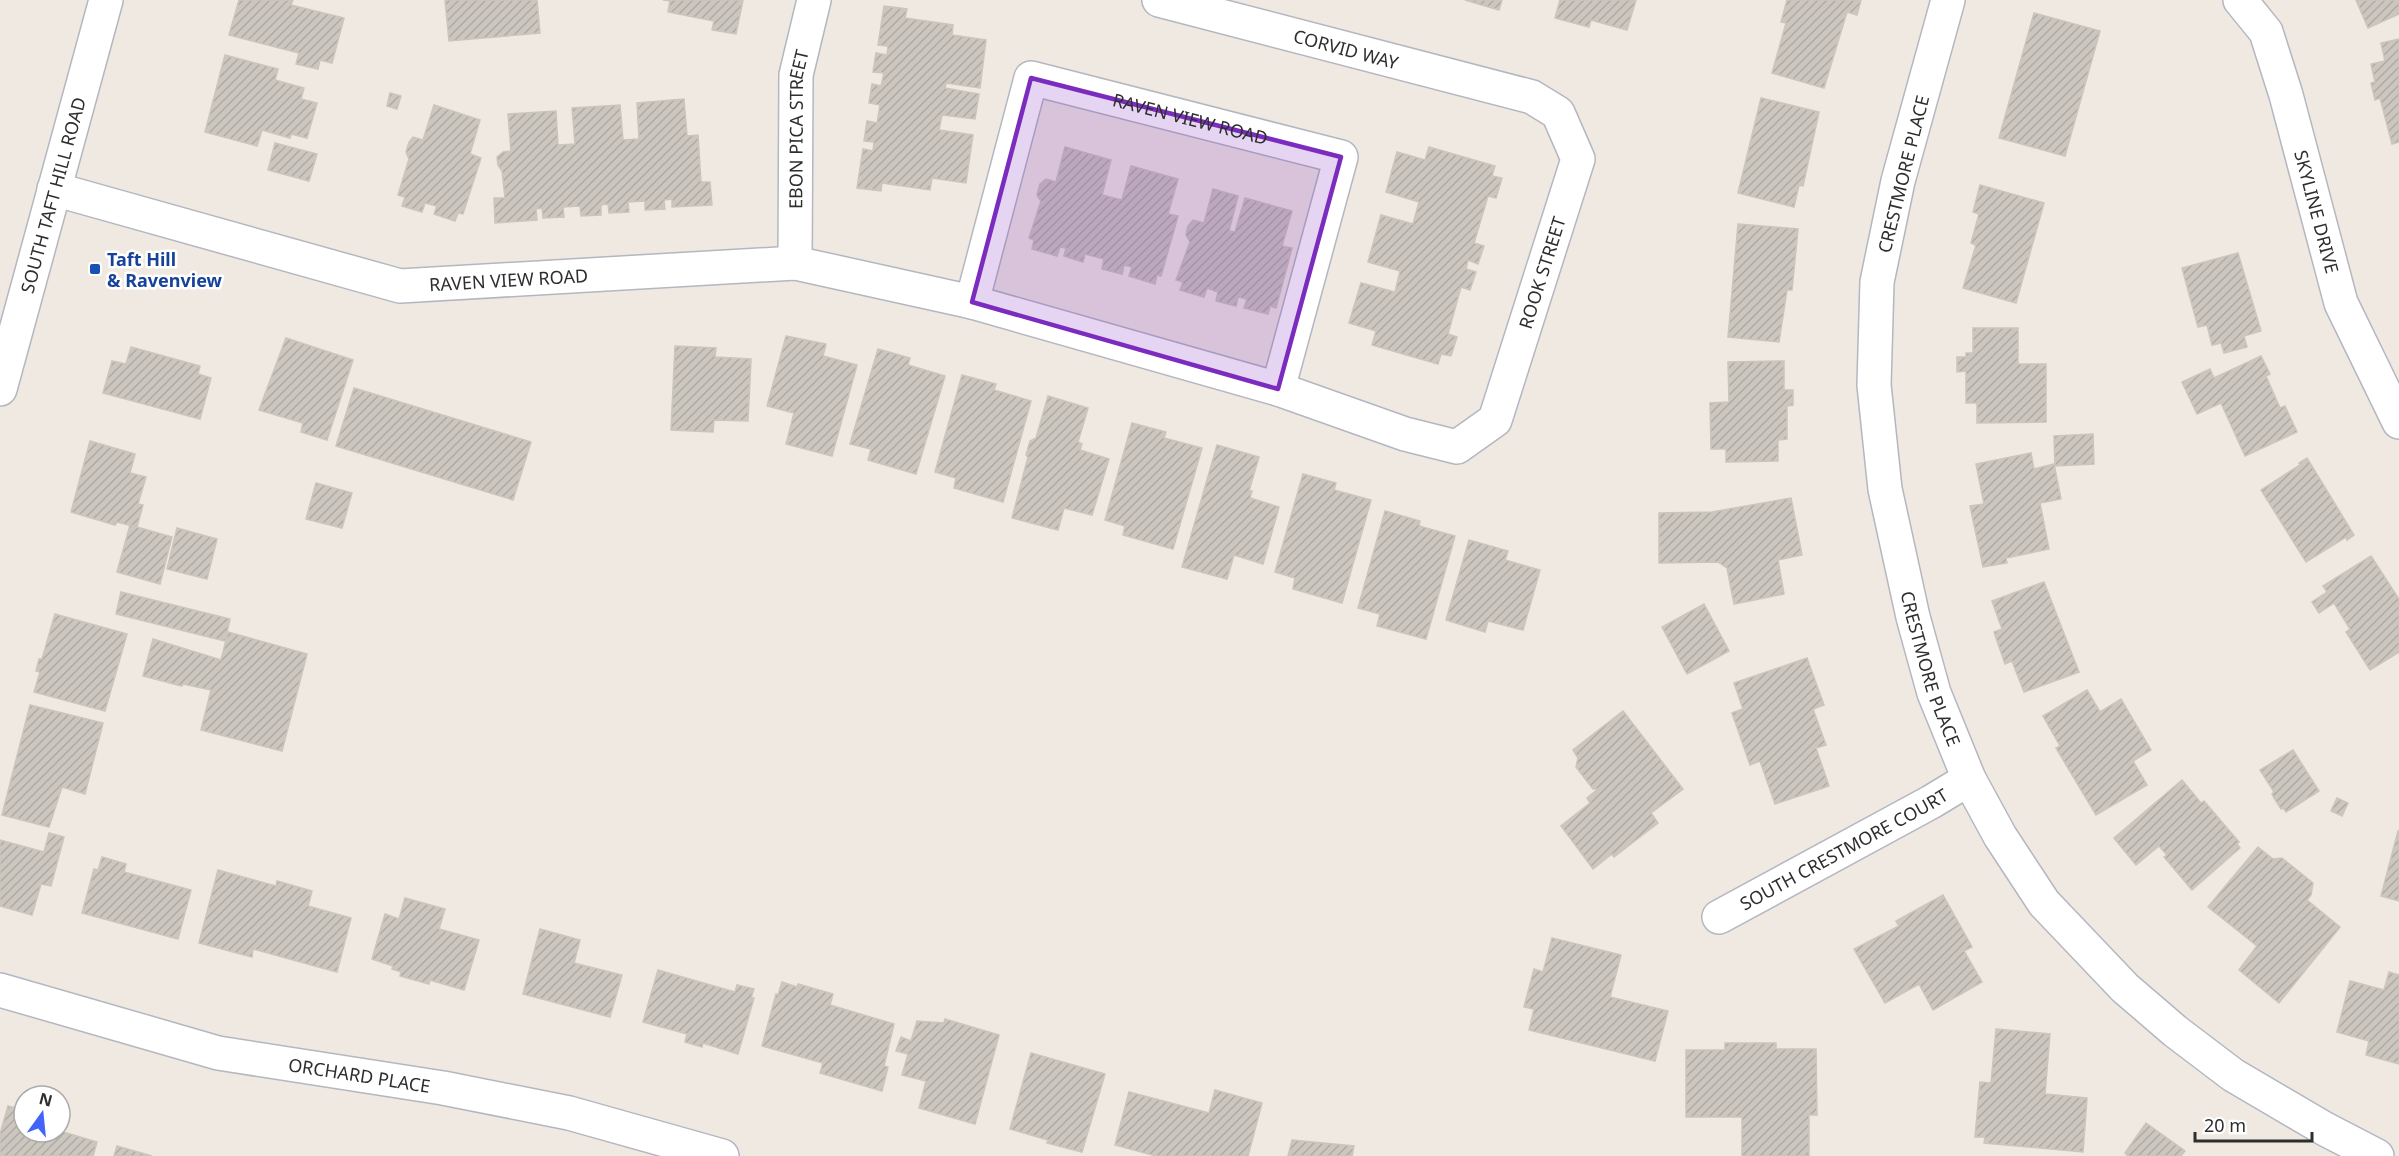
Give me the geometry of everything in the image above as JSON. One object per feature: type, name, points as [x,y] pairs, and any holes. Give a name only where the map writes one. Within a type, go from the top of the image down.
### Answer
[{"type":"street","name":"SOUTH TAFT HILL ROAD","points":[[0,389],[106,0]]},
{"type":"street","name":"EBON PICA STREET","points":[[795,262],[796,75],[814,0]]},
{"type":"street","name":"CORVID WAY","points":[[1159,0],[1532,97]]},
{"type":"street","name":"CRESTMORE PLACE","points":[[1948,0],[1898,181],[1877,282],[1874,385],[1885,489],[1913,617],[1934,693],[1969,779],[2000,836],[2044,903],[2125,988],[2175,1031],[2233,1075],[2325,1129],[2377,1156]]},
{"type":"street","name":"SKYLINE DRIVE","points":[[2240,0],[2266,32],[2286,95],[2341,303],[2399,422]]},
{"type":"street","name":"RAVEN VIEW ROAD","points":[[972,302],[1031,78],[1341,157],[1278,389]]},
{"type":"street","name":"ROOK STREET","points":[[1457,447],[1495,420],[1578,159],[1558,113],[1532,97]]},
{"type":"street","name":"RAVEN VIEW ROAD","points":[[54,189],[400,286],[795,262],[972,302],[1278,389],[1405,434],[1457,447]]},
{"type":"street","name":"SOUTH CRESTMORE COURT","points":[[1719,917],[1969,779]]},
{"type":"street","name":"ORCHARD PLACE","points":[[0,990],[218,1053],[443,1088],[569,1113],[722,1156]]},
{"type":"highlighted area","points":[[1031,78],[1341,157],[1278,389],[972,302]]},
{"type":"building","points":[[239,0],[293,0],[291,5],[344,18],[332,63],[320,60],[318,69],[296,64],[299,53],[229,35]]},
{"type":"building","points":[[445,0],[537,0],[540,33],[449,41]]},
{"type":"building","points":[[663,0],[743,0],[736,34],[712,30],[714,21],[668,12],[670,1]]},
{"type":"building","points":[[1465,0],[1502,0],[1499,10]]},
{"type":"building","points":[[1560,0],[1636,0],[1627,30],[1591,20],[1589,27],[1555,18]]},
{"type":"building","points":[[1787,0],[1861,0],[1857,15],[1847,12],[1824,88],[1772,73],[1786,23],[1781,22]]},
{"type":"building","points":[[2356,0],[2399,0],[2399,14],[2368,28]]},
{"type":"building","points":[[884,6],[907,9],[905,18],[953,25],[952,35],[986,40],[980,88],[946,83],[945,88],[979,94],[975,119],[942,115],[939,130],[973,135],[966,183],[932,178],[930,190],[882,183],[881,191],[857,188],[863,149],[873,151],[874,142],[864,141],[867,121],[877,123],[880,105],[869,103],[872,84],[881,86],[884,73],[873,72],[876,53],[887,55],[888,46],[878,45]]},
{"type":"building","points":[[2034,13],[2100,31],[2065,156],[1999,138]]},
{"type":"building","points":[[2399,39],[2399,142],[2392,144],[2380,98],[2375,100],[2371,83],[2375,82],[2371,64],[2385,61],[2381,43]]},
{"type":"building","points":[[225,55],[278,69],[275,80],[304,88],[301,99],[317,103],[307,138],[291,134],[290,138],[262,130],[257,146],[205,132]]},
{"type":"building","points":[[390,93],[401,96],[397,109],[387,106]]},
{"type":"building","points":[[1761,98],[1819,112],[1803,186],[1799,185],[1794,207],[1738,193]]},
{"type":"building","points":[[684,99],[687,136],[698,135],[701,182],[710,182],[712,205],[672,207],[672,199],[664,200],[665,209],[645,210],[645,201],[628,202],[629,212],[609,213],[608,204],[601,205],[601,215],[581,216],[580,206],[563,207],[564,217],[543,218],[542,208],[536,209],[537,220],[495,223],[494,198],[505,198],[502,171],[497,157],[503,152],[511,151],[508,114],[556,111],[558,145],[575,144],[572,108],[620,105],[623,140],[639,139],[637,103]]},
{"type":"building","points":[[434,105],[480,120],[470,154],[481,158],[463,214],[458,213],[455,221],[434,214],[437,206],[425,203],[422,212],[402,206],[405,197],[398,195],[409,159],[406,152],[409,142],[413,137],[423,140]]},
{"type":"building","points":[[275,143],[317,154],[309,181],[268,170]]},
{"type":"building","points":[[1065,147],[1111,160],[1102,195],[1122,200],[1131,166],[1178,179],[1168,214],[1178,216],[1161,276],[1157,275],[1155,284],[1129,276],[1132,267],[1124,265],[1122,274],[1102,269],[1104,259],[1085,254],[1083,262],[1064,256],[1066,248],[1060,247],[1057,256],[1032,249],[1034,240],[1029,238],[1041,201],[1037,195],[1040,184],[1046,179],[1056,182]]},
{"type":"building","points":[[1429,147],[1495,166],[1492,176],[1502,178],[1496,198],[1488,196],[1474,243],[1484,246],[1478,264],[1468,260],[1466,269],[1476,272],[1470,290],[1461,287],[1448,334],[1457,337],[1451,356],[1441,354],[1438,364],[1372,345],[1376,331],[1349,323],[1361,283],[1395,292],[1400,271],[1368,262],[1381,215],[1413,224],[1419,202],[1386,192],[1397,152],[1425,160]]},
{"type":"building","points":[[1980,185],[2044,203],[2016,303],[1963,288],[1976,245],[1971,243],[1979,214],[1973,212]]},
{"type":"building","points":[[1213,189],[1238,196],[1229,231],[1235,232],[1245,198],[1292,211],[1282,246],[1292,248],[1276,308],[1270,306],[1268,314],[1244,308],[1247,299],[1238,297],[1236,306],[1216,301],[1218,292],[1207,288],[1204,297],[1180,290],[1183,282],[1176,280],[1190,242],[1186,235],[1188,226],[1193,220],[1204,223]]},
{"type":"building","points":[[1738,224],[1798,229],[1792,290],[1787,290],[1779,342],[1728,337]]},
{"type":"building","points":[[2238,253],[2261,331],[2244,336],[2247,347],[2224,353],[2221,343],[2212,345],[2207,325],[2198,327],[2182,268]]},
{"type":"building","points":[[1973,328],[2018,328],[2018,364],[2046,364],[2046,422],[1977,423],[1977,403],[1966,403],[1966,371],[1957,372],[1957,357],[1966,357],[1966,353],[1973,353]]},
{"type":"building","points":[[786,336],[826,344],[823,356],[857,365],[832,456],[786,444],[794,413],[767,406]]},
{"type":"building","points":[[286,338],[353,360],[327,440],[301,432],[303,423],[259,410]]},
{"type":"building","points":[[675,346],[716,348],[715,357],[751,359],[748,421],[714,420],[713,432],[671,430]]},
{"type":"building","points":[[131,347],[200,366],[198,374],[211,378],[200,419],[103,393],[112,361],[126,364]]},
{"type":"building","points":[[878,349],[910,358],[908,365],[945,376],[916,474],[868,460],[871,449],[850,444]]},
{"type":"building","points":[[2261,356],[2270,374],[2266,376],[2280,408],[2285,406],[2297,432],[2245,456],[2221,403],[2197,414],[2182,382],[2210,369],[2214,378]]},
{"type":"building","points":[[1784,361],[1784,390],[1793,390],[1793,405],[1787,406],[1787,439],[1778,440],[1778,461],[1726,462],[1726,449],[1711,449],[1710,403],[1729,402],[1728,362]]},
{"type":"building","points":[[962,375],[996,384],[994,390],[1031,401],[1003,502],[954,488],[956,478],[935,472]]},
{"type":"building","points":[[354,388],[531,442],[513,500],[336,446]]},
{"type":"building","points":[[1048,396],[1088,408],[1078,442],[1082,444],[1080,450],[1109,459],[1092,515],[1064,508],[1058,530],[1012,518],[1030,441],[1036,438]]},
{"type":"building","points":[[1132,423],[1166,432],[1164,438],[1202,448],[1173,549],[1123,535],[1125,526],[1105,520]]},
{"type":"building","points":[[2093,434],[2094,464],[2055,466],[2054,436]]},
{"type":"building","points":[[90,441],[135,454],[130,473],[146,477],[138,504],[143,505],[137,527],[117,522],[115,525],[71,512]]},
{"type":"building","points":[[1217,445],[1259,457],[1249,491],[1252,491],[1250,498],[1279,507],[1263,564],[1234,555],[1227,579],[1182,567]]},
{"type":"building","points":[[2031,453],[2034,469],[2054,464],[2061,499],[2040,503],[2049,549],[2006,558],[2007,563],[1983,567],[1970,506],[1984,504],[1976,464]]},
{"type":"building","points":[[2307,458],[2354,535],[2347,540],[2346,537],[2306,562],[2261,490]]},
{"type":"building","points":[[1303,474],[1336,483],[1334,490],[1371,500],[1342,603],[1293,589],[1295,578],[1275,572]]},
{"type":"building","points":[[316,483],[352,493],[342,528],[306,519]]},
{"type":"building","points":[[1791,498],[1802,555],[1778,560],[1784,594],[1734,604],[1727,568],[1718,562],[1659,563],[1659,513],[1712,512]]},
{"type":"building","points":[[1385,511],[1420,521],[1419,526],[1455,536],[1426,639],[1377,626],[1380,614],[1358,608]]},
{"type":"building","points":[[130,525],[172,537],[160,584],[117,572]]},
{"type":"building","points":[[177,528],[217,539],[207,579],[167,569]]},
{"type":"building","points":[[1469,540],[1508,551],[1505,560],[1540,570],[1523,630],[1488,621],[1485,632],[1446,620]]},
{"type":"building","points":[[2371,556],[2399,599],[2399,652],[2370,670],[2346,632],[2350,629],[2334,603],[2319,613],[2312,602],[2327,592],[2323,586]]},
{"type":"building","points":[[2044,582],[2079,672],[2024,692],[2012,661],[2005,664],[1994,632],[2002,629],[1992,601]]},
{"type":"building","points":[[121,592],[230,619],[225,641],[116,614]]},
{"type":"building","points":[[1704,604],[1729,651],[1687,674],[1662,627]]},
{"type":"building","points":[[55,614],[127,634],[105,711],[34,692],[40,672],[36,671],[39,659],[42,659]]},
{"type":"building","points":[[228,632],[307,654],[282,751],[201,730],[211,690],[183,684],[182,686],[143,676],[153,639],[221,660]]},
{"type":"building","points":[[1807,658],[1824,705],[1813,709],[1826,745],[1816,748],[1829,786],[1775,804],[1760,761],[1750,765],[1732,713],[1743,709],[1734,683]]},
{"type":"building","points":[[2087,690],[2100,712],[2121,699],[2151,750],[2133,761],[2147,785],[2096,815],[2056,748],[2060,746],[2043,716]]},
{"type":"building","points":[[30,705],[103,723],[85,794],[62,787],[49,827],[2,815]]},
{"type":"building","points":[[1623,711],[1683,789],[1651,813],[1658,823],[1614,857],[1612,854],[1593,869],[1561,826],[1590,803],[1587,798],[1598,789],[1593,789],[1576,767],[1578,758],[1573,750]]},
{"type":"building","points":[[2293,750],[2319,791],[2286,812],[2283,808],[2281,809],[2274,798],[2272,794],[2274,792],[2260,770]]},
{"type":"building","points":[[2182,780],[2201,803],[2204,801],[2239,842],[2237,844],[2240,848],[2192,890],[2164,857],[2167,855],[2159,846],[2136,865],[2114,838]]},
{"type":"building","points":[[2337,798],[2348,803],[2342,816],[2331,811]]},
{"type":"building","points":[[2399,831],[2399,901],[2381,896]]},
{"type":"building","points":[[49,833],[64,837],[51,886],[41,884],[32,915],[0,906],[0,840],[44,852]]},
{"type":"building","points":[[2258,847],[2273,859],[2282,858],[2313,883],[2311,895],[2307,900],[2340,927],[2279,1003],[2239,970],[2257,946],[2208,907]]},
{"type":"building","points":[[102,857],[126,864],[124,872],[191,890],[178,939],[82,913],[94,869],[98,870]]},
{"type":"building","points":[[218,870],[276,886],[277,881],[312,891],[308,906],[351,918],[337,972],[253,949],[252,957],[199,943]]},
{"type":"building","points":[[1943,895],[1972,947],[1964,951],[1982,982],[1933,1010],[1919,984],[1885,1003],[1854,949],[1899,926],[1896,921]]},
{"type":"building","points":[[405,898],[445,909],[439,929],[479,940],[464,990],[430,980],[429,984],[400,976],[401,972],[392,969],[393,966],[372,959],[385,914],[399,919]]},
{"type":"building","points":[[540,929],[580,940],[574,963],[622,975],[610,1017],[523,994]]},
{"type":"building","points":[[1552,938],[1621,955],[1610,997],[1668,1011],[1655,1061],[1529,1030],[1534,1009],[1524,1007],[1534,969],[1543,972]]},
{"type":"building","points":[[658,970],[735,992],[737,985],[754,989],[751,998],[754,998],[738,1054],[703,1043],[702,1047],[685,1042],[687,1034],[643,1022]]},
{"type":"building","points":[[2389,972],[2399,975],[2399,1064],[2366,1055],[2369,1041],[2337,1032],[2350,981],[2384,990]]},
{"type":"building","points":[[782,982],[833,994],[830,1005],[894,1024],[884,1066],[888,1067],[882,1091],[820,1073],[823,1063],[762,1046],[776,994],[778,995]]},
{"type":"building","points":[[945,1019],[999,1035],[975,1124],[919,1108],[926,1081],[902,1075],[908,1054],[896,1051],[901,1037],[911,1041],[917,1021],[944,1023]]},
{"type":"building","points":[[1996,1029],[2050,1034],[2045,1094],[2087,1098],[2083,1152],[1984,1143],[1985,1137],[1975,1137],[1980,1082],[1991,1083]]},
{"type":"building","points":[[1725,1043],[1776,1043],[1776,1049],[1816,1049],[1817,1115],[1809,1115],[1809,1156],[1742,1156],[1742,1117],[1686,1117],[1686,1050],[1725,1050]]},
{"type":"building","points":[[1031,1053],[1105,1074],[1082,1152],[1047,1143],[1048,1140],[1010,1129]]},
{"type":"building","points":[[1215,1090],[1262,1103],[1248,1156],[1156,1156],[1115,1145],[1129,1092],[1209,1113]]},
{"type":"building","points":[[8,1106],[12,1107],[12,1144],[72,1144],[72,1135],[97,1142],[93,1156],[0,1156],[0,1134]]},
{"type":"building","points":[[2146,1123],[2185,1151],[2181,1156],[2128,1156],[2125,1153]]},
{"type":"building","points":[[1292,1140],[1354,1146],[1352,1156],[1288,1156]]},
{"type":"building","points":[[117,1146],[152,1156],[114,1156]]},
{"type":"place","name":"Taft Hill & Ravenview","points":[[95,269]]}]
